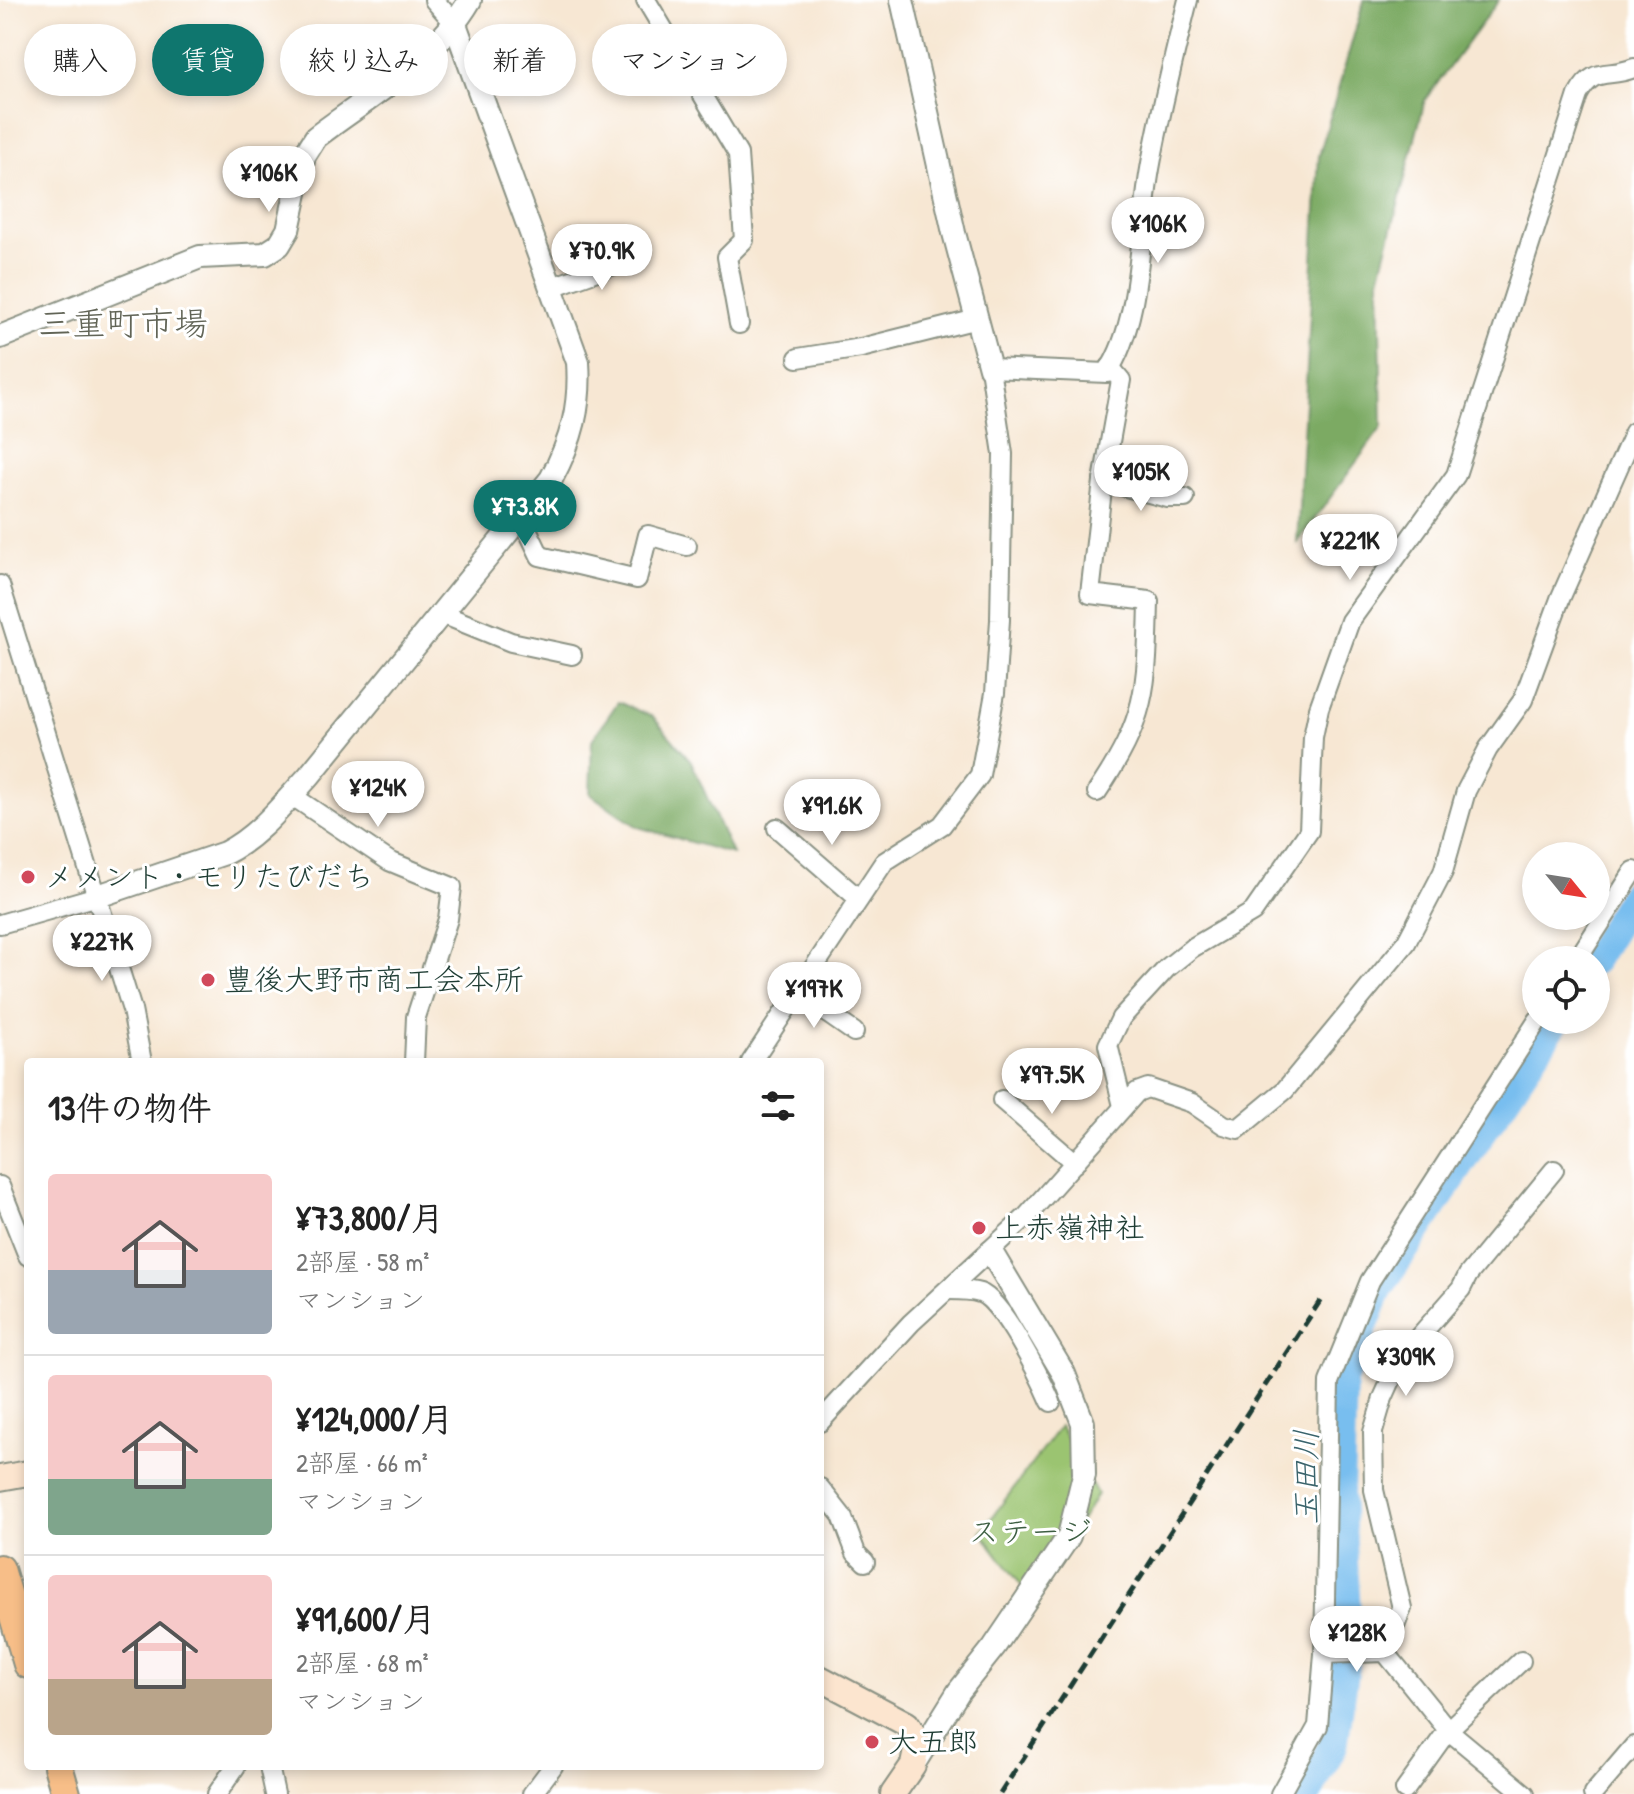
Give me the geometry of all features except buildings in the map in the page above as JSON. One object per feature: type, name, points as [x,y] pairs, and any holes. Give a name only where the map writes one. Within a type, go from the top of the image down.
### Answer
[{"type":"highway","points":[[0,1569],[24,1650]]},
{"type":"highway","points":[[59,1770],[66,1794]]},
{"type":"main road","points":[[0,1478],[24,1474]]},
{"type":"main road","points":[[824,1680],[907,1724],[918,1741],[913,1765],[893,1794]]},
{"type":"street","points":[[0,924],[98,896],[241,845],[291,795],[442,614],[551,479],[566,452],[581,396],[578,362],[455,24],[434,0]]},
{"type":"street","points":[[0,337],[200,257],[265,254],[279,245],[288,230],[304,156],[316,137],[433,49],[455,24],[470,0]]},
{"type":"street","points":[[646,0],[738,154],[744,240],[727,257],[739,324]]},
{"type":"street","points":[[754,1058],[884,862],[942,825],[980,775],[995,693],[1000,620],[1003,454],[990,368],[902,0]]},
{"type":"street","points":[[990,368],[1107,373],[1119,356],[1135,283],[1152,159],[1188,0]]},
{"type":"street","points":[[1123,1106],[1108,1045],[1121,1018],[1167,968],[1192,948],[1253,912],[1309,831],[1316,723],[1350,621],[1456,475],[1578,95],[1585,82],[1596,73],[1622,73],[1634,68]]},
{"type":"street","points":[[552,287],[611,266],[627,253]]},
{"type":"street","points":[[798,358],[861,348],[977,319]]},
{"type":"street","points":[[1097,792],[1134,730],[1147,681],[1149,601],[1090,594],[1103,481],[1121,380],[1110,367]]},
{"type":"street","points":[[824,1418],[911,1323],[991,1252],[1137,1092],[1148,1088],[1192,1103],[1224,1125],[1238,1129],[1285,1090],[1406,943],[1443,872],[1466,791],[1488,749],[1523,700],[1560,599],[1634,432]]},
{"type":"street","points":[[1103,481],[1168,498],[1185,498]]},
{"type":"street","points":[[521,516],[540,556],[637,579],[648,535],[687,546]]},
{"type":"street","points":[[0,585],[98,896],[132,1010],[141,1058]]},
{"type":"street","points":[[442,614],[511,642],[572,655]]},
{"type":"street","points":[[291,795],[389,861],[452,887],[448,919],[416,1017],[414,1058]]},
{"type":"street","points":[[777,828],[859,899]]},
{"type":"street","points":[[1586,946],[1634,871]]},
{"type":"street","points":[[798,993],[854,1032]]},
{"type":"street","points":[[1280,1794],[1318,1726],[1328,1654],[1329,1382],[1370,1281],[1529,1034]]},
{"type":"street","points":[[1002,1100],[1075,1163]]},
{"type":"street","points":[[1383,1652],[1402,1608],[1374,1490],[1373,1432],[1383,1398],[1402,1356],[1461,1289],[1468,1275],[1554,1170]]},
{"type":"street","points":[[0,1186],[24,1246]]},
{"type":"street","points":[[913,1765],[959,1691],[994,1647],[1069,1536],[1084,1475],[1083,1423],[1064,1374],[991,1252]]},
{"type":"street","points":[[949,1290],[982,1293],[993,1302],[1038,1373],[1051,1402]]},
{"type":"street","points":[[824,1493],[842,1516],[856,1553],[865,1562]]},
{"type":"street","points":[[1328,1654],[1383,1652]]},
{"type":"street","points":[[1383,1652],[1448,1730],[1525,1794]]},
{"type":"street","points":[[1405,1790],[1448,1730],[1521,1661]]},
{"type":"street","points":[[1593,1794],[1634,1746]]},
{"type":"street","points":[[217,1794],[233,1770]]},
{"type":"street","points":[[270,1770],[275,1794]]},
{"type":"street","points":[[532,1794],[550,1770]]},
{"type":"green space","points":[[1364,0],[1499,0],[1425,100],[1379,279],[1382,427],[1297,543],[1319,156]]},
{"type":"green space","points":[[618,702],[653,717],[691,761],[732,854],[638,827],[590,794],[592,740]]},
{"type":"green space","name":"ステージ","points":[[1060,1426],[1097,1494],[1033,1601],[981,1532]]},
{"type":"waterway","name":"玉田川","points":[[1602,946],[1634,894]]},
{"type":"waterway","name":"玉田川","points":[[1307,1794],[1333,1745],[1348,1646],[1339,1494],[1342,1380],[1378,1289],[1547,1034]]},
{"type":"railway","points":[[1000,1794],[1322,1298]]},
{"type":"place","name":"メメント・モリたびだち","points":[[28,877]]},
{"type":"place","name":"豊後大野市商工会本所","points":[[208,980]]},
{"type":"place","name":"上赤嶺神社","points":[[979,1228]]},
{"type":"place","name":"大五郎","points":[[872,1742]]},
{"type":"district","name":"三重町市場","points":[[123,323]]}]
